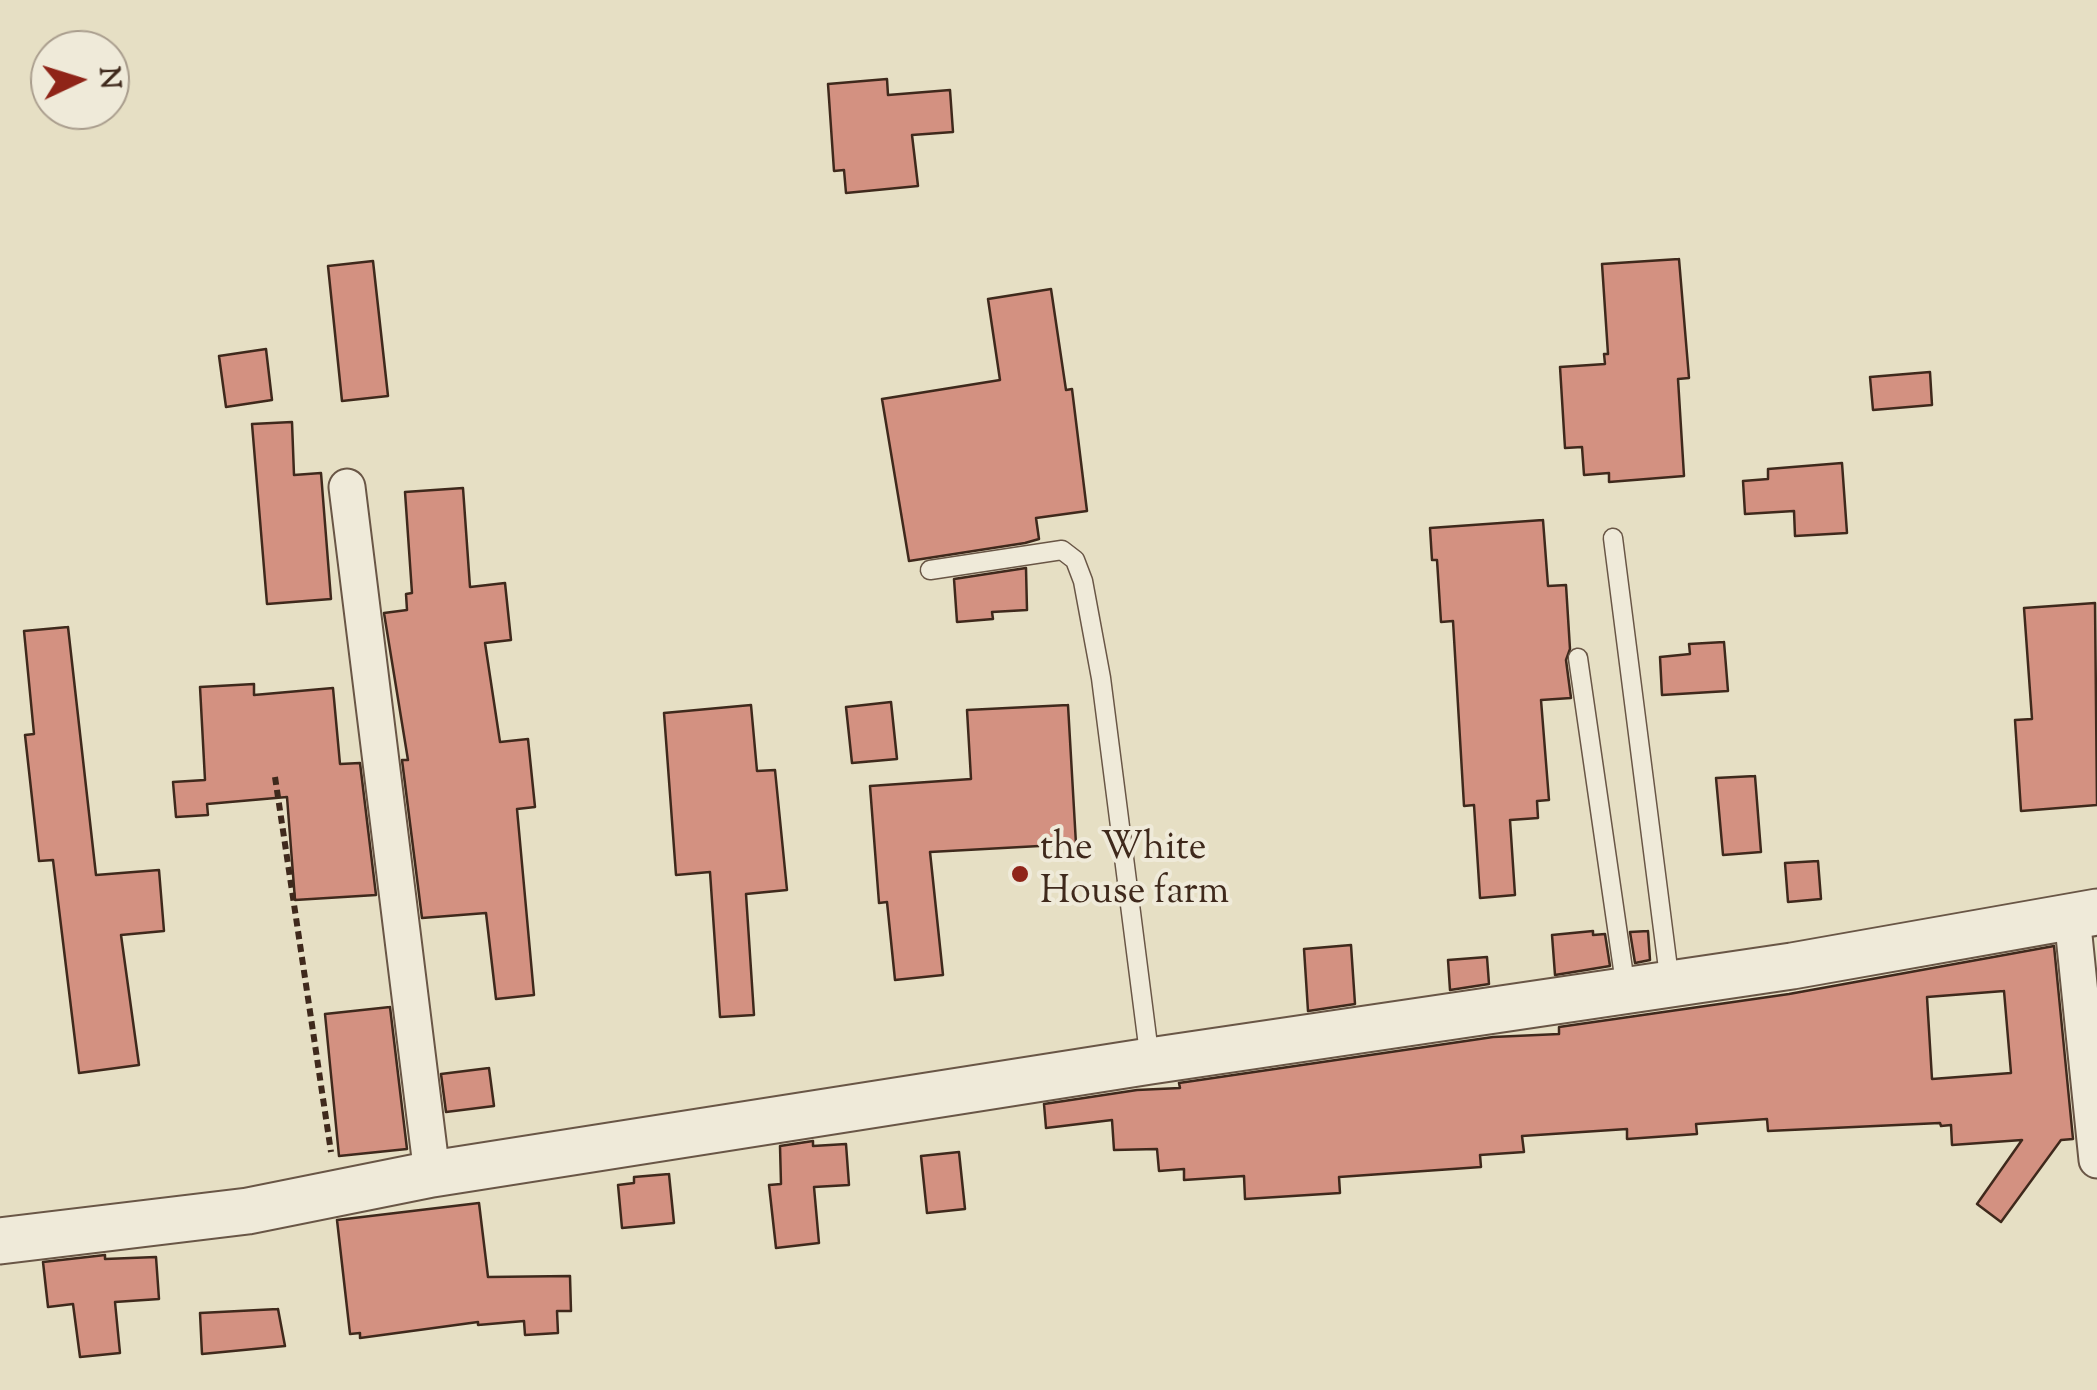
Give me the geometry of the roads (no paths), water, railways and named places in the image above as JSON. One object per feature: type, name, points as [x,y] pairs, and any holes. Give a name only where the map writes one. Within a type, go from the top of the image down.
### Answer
[{"type":"street","points":[[348,487],[432,1174]]},
{"type":"street","points":[[0,1241],[248,1211],[432,1174],[1150,1061],[1792,966],[2085,914],[2097,1160]]},
{"type":"lane","points":[[1613,538],[1670,984]]},
{"type":"lane","points":[[930,570],[1062,550],[1075,560],[1083,581],[1101,678],[1150,1061]]},
{"type":"lane","points":[[1578,658],[1626,991]]},
{"type":"place","name":"the White House farm","points":[[1020,874]]}]
